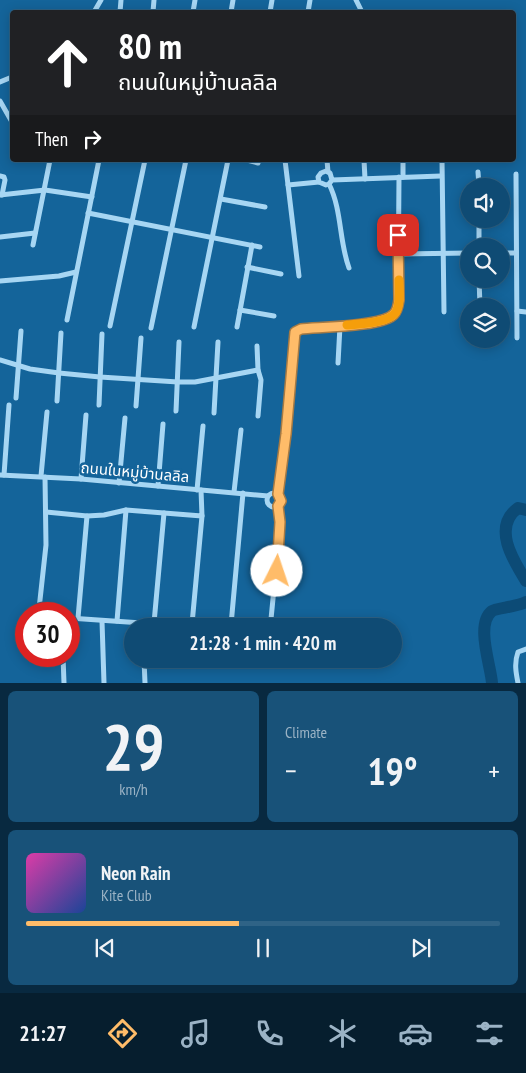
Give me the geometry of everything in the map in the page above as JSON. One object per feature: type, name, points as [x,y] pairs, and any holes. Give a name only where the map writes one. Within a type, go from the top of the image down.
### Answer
[{"type":"street","points":[[0,101],[10,118]]},
{"type":"street","points":[[33,245],[50,162]]},
{"type":"street","points":[[67,320],[99,162]]},
{"type":"street","points":[[110,326],[144,162]]},
{"type":"street","points":[[151,328],[186,162]]},
{"type":"street","points":[[194,327],[228,162]]},
{"type":"street","points":[[285,162],[299,276]]},
{"type":"street","points":[[327,162],[328,172],[332,175],[331,182],[336,199],[343,251],[349,268]]},
{"type":"street","points":[[364,162],[365,179]]},
{"type":"street","points":[[271,618],[279,538],[278,506],[281,498],[278,494],[286,434],[295,332],[301,329],[369,324],[390,318],[396,313],[399,300],[398,254],[403,162]]},
{"type":"street","points":[[442,162],[444,312]]},
{"type":"street","points":[[319,182],[318,177],[321,173],[328,172]]},
{"type":"street","points":[[478,172],[478,178]]},
{"type":"street","points":[[516,174],[517,338]]},
{"type":"street","points":[[0,176],[4,176],[5,180],[1,195],[45,190],[92,197]]},
{"type":"street","points":[[288,185],[319,182],[326,185],[331,182],[365,179],[441,176]]},
{"type":"street","points":[[221,199],[265,207]]},
{"type":"street","points":[[88,213],[260,247]]},
{"type":"street","points":[[0,237],[35,234]]},
{"type":"street","points":[[237,327],[252,246]]},
{"type":"street","points":[[398,254],[460,253]]},
{"type":"street","points":[[510,253],[516,253]]},
{"type":"street","points":[[247,267],[281,274]]},
{"type":"street","points":[[0,281],[59,276],[76,272]]},
{"type":"street","points":[[240,310],[274,316]]},
{"type":"street","points":[[517,312],[526,312]]},
{"type":"street","points":[[338,364],[340,326]]},
{"type":"street","points":[[16,398],[21,330]]},
{"type":"street","points":[[57,401],[61,333]]},
{"type":"street","points":[[99,405],[102,334]]},
{"type":"street","points":[[136,406],[141,338]]},
{"type":"street","points":[[176,412],[179,342]]},
{"type":"street","points":[[214,413],[218,342]]},
{"type":"street","points":[[258,346],[258,370],[261,380],[258,416]]},
{"type":"street","points":[[0,360],[30,369],[59,373],[178,382],[195,382],[258,370]]},
{"type":"street","points":[[2,475],[9,405]]},
{"type":"street","points":[[40,602],[46,545],[43,476],[47,412]]},
{"type":"street","points":[[81,479],[86,415]]},
{"type":"street","points":[[119,483],[125,418]]},
{"type":"street","points":[[158,486],[164,424]]},
{"type":"street","points":[[193,618],[202,516],[199,490],[202,426]]},
{"type":"street","points":[[234,492],[241,430]]},
{"type":"street","name":"ถนนในหมู่บ้านลลิล","points":[[2,475],[43,476],[268,496]]},
{"type":"street","points":[[278,494],[273,492],[268,496],[267,501],[270,506],[278,506]]},
{"type":"street","points":[[232,618],[243,494]]},
{"type":"street","points":[[46,512],[87,516],[104,515],[126,510],[202,516]]},
{"type":"street","points":[[117,621],[126,510]]},
{"type":"street","points":[[154,618],[164,513]]},
{"type":"street","points":[[79,602],[87,516]]},
{"type":"street","points":[[80,618],[124,622]]},
{"type":"street","points":[[102,621],[104,683]]},
{"type":"street","points":[[518,683],[516,658],[518,652],[526,649]]},
{"type":"street","points":[[63,667],[64,683]]},
{"type":"street","points":[[144,668],[144,683]]},
{"type":"waterway","points":[[526,510],[518,508],[510,516],[506,524],[507,544],[526,581]]},
{"type":"waterway","points":[[492,683],[484,635],[487,617],[494,610],[526,602]]},
{"type":"slow traffic","points":[[347,325],[369,324],[393,316],[398,309],[399,280]]},
{"type":"route","points":[[277,571],[280,522],[278,506],[281,501],[278,494],[286,434],[295,332],[301,329],[369,324],[393,316],[398,309],[399,300],[398,235]]}]
